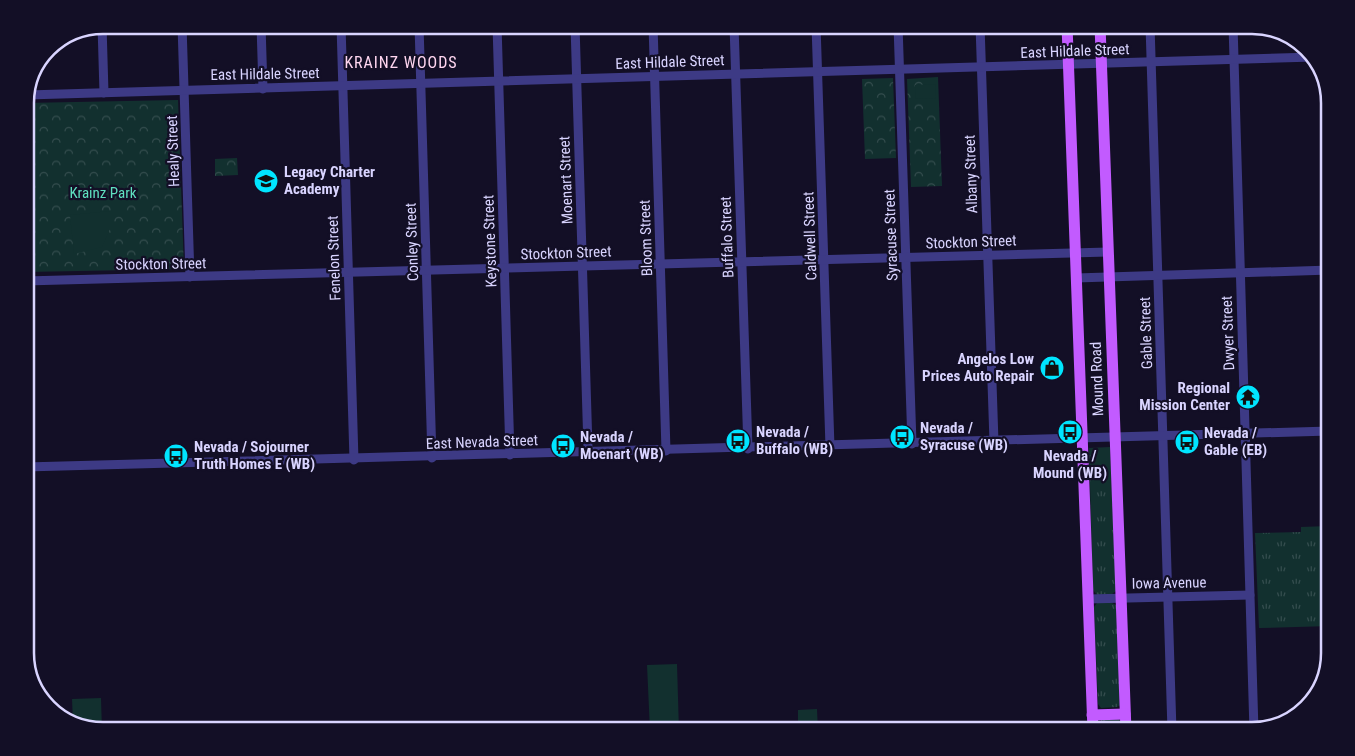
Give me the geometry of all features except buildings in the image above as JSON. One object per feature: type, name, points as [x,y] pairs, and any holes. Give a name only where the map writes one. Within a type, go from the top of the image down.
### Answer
[{"type":"main road","name":"Mound Road","points":[[1067,34],[1093,722]]},
{"type":"main road","name":"Mound Road","points":[[1100,34],[1125,722]]},
{"type":"main road","points":[[1092,715],[1125,714]]},
{"type":"street","points":[[102,34],[104,93]]},
{"type":"street","name":"Healy Street","points":[[182,34],[190,277]]},
{"type":"street","points":[[261,34],[263,89]]},
{"type":"street","name":"Fenelon Street","points":[[341,34],[354,460]]},
{"type":"street","name":"Conley Street","points":[[419,34],[432,458]]},
{"type":"street","name":"Keystone Street","points":[[497,34],[510,456]]},
{"type":"street","name":"Moenart Street","points":[[575,34],[588,448],[586,453]]},
{"type":"street","name":"Bloom Street","points":[[653,34],[666,451]]},
{"type":"street","name":"Buffalo Street","points":[[734,34],[748,449]]},
{"type":"street","name":"Caldwell Street","points":[[816,34],[830,446]]},
{"type":"street","name":"Syracuse Street","points":[[898,34],[912,444]]},
{"type":"street","name":"Albany Street","points":[[980,34],[994,442]]},
{"type":"street","name":"Gable Street","points":[[1150,34],[1172,722]]},
{"type":"street","name":"Dwyer Street","points":[[1233,34],[1254,722]]},
{"type":"street","name":"East Hildale Street","points":[[34,95],[1304,57]]},
{"type":"street","name":"Stockton Street","points":[[34,281],[1108,252]]},
{"type":"street","points":[[1076,278],[1321,270]]},
{"type":"street","name":"East Nevada Street","points":[[34,468],[510,456],[1321,431]]},
{"type":"street","name":"Iowa Avenue","points":[[1088,599],[1250,595]]},
{"type":"green space","points":[[938,77],[942,186],[911,187],[907,79]]},
{"type":"green space","points":[[893,78],[896,158],[865,159],[862,79]]},
{"type":"green space","points":[[935,84],[936,98],[916,99],[915,85]]},
{"type":"green space","name":"Krainz Park","points":[[178,100],[184,269],[34,272],[34,103]]},
{"type":"green space","points":[[164,124],[175,124],[176,143],[164,143]]},
{"type":"green space","points":[[237,158],[238,175],[215,176],[215,159]]},
{"type":"green space","points":[[110,211],[110,229],[102,247],[74,254],[70,215]]},
{"type":"green space","points":[[1110,447],[1116,591],[1112,594],[1097,595],[1093,590],[1089,448]]},
{"type":"green space","points":[[1321,526],[1321,626],[1259,628],[1255,533],[1301,532],[1301,527]]},
{"type":"green space","points":[[1097,603],[1112,603],[1116,605],[1120,705],[1117,707],[1101,708],[1098,704],[1094,607]]},
{"type":"green space","points":[[677,664],[679,722],[650,722],[647,665]]},
{"type":"green space","points":[[101,698],[102,722],[85,720],[73,715],[72,699]]},
{"type":"green space","points":[[817,709],[818,722],[798,722],[798,710]]},
{"type":"green space","points":[[1119,719],[1120,722],[1101,722],[1101,720]]},
{"type":"place","name":"Legacy Charter Academy","points":[[266,181]]},
{"type":"place","name":"Angelos Low Prices Auto Repair","points":[[1052,368]]},
{"type":"place","name":"Regional Mission Center","points":[[1248,397]]},
{"type":"place","name":"Nevada / Mound (WB)","points":[[1070,432]]},
{"type":"place","name":"Nevada / Syracuse (WB)","points":[[902,437]]},
{"type":"place","name":"Nevada / Buffalo (WB)","points":[[738,441]]},
{"type":"place","name":"Nevada / Gable (EB)","points":[[1187,442]]},
{"type":"place","name":"Nevada / Moenart (WB)","points":[[563,446]]},
{"type":"place","name":"Nevada / Sojourner Truth Homes E (WB)","points":[[176,456]]},
{"type":"district","name":"KRAINZ WOODS","points":[[401,62]]}]
